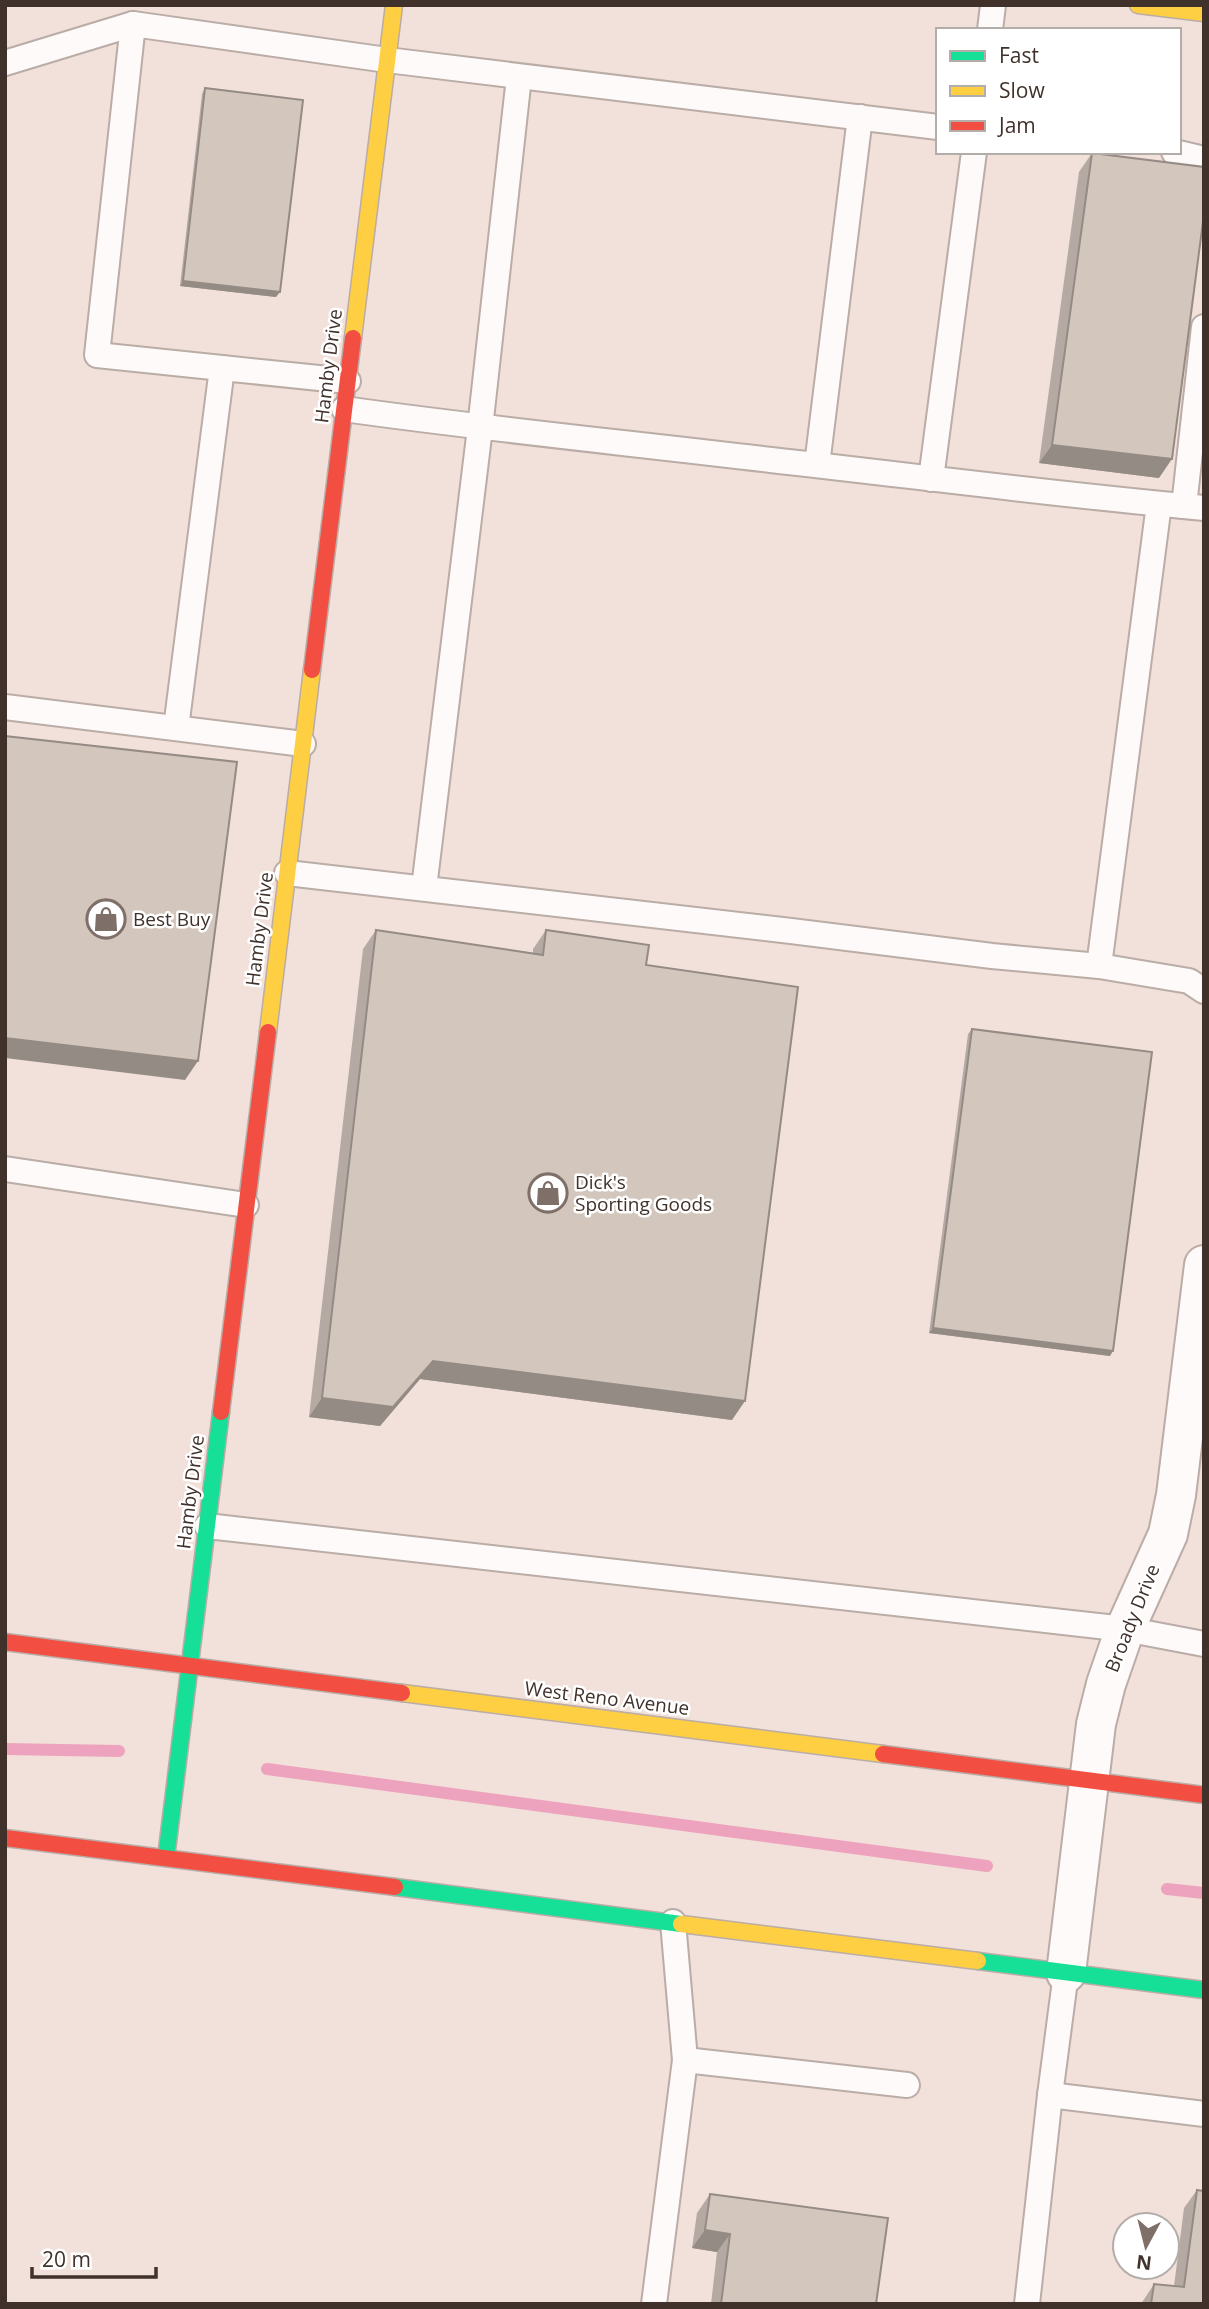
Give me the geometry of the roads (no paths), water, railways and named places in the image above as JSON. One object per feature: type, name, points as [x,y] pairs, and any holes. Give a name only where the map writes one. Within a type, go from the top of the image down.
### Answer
[{"type":"main road","name":"Hamby Drive","points":[[166,1858],[394,5]]},
{"type":"main road","points":[[1138,5],[1204,13]]},
{"type":"main road","name":"West Reno Avenue","points":[[5,1642],[1204,1795]]},
{"type":"main road","points":[[5,1838],[1204,1990]]},
{"type":"street","name":"Broady Drive","points":[[1066,1973],[1096,1724],[1106,1684],[1125,1629],[1168,1534],[1176,1495],[1204,1265]]},
{"type":"lane","points":[[990,28],[993,5]]},
{"type":"lane","points":[[133,24],[97,355],[348,381]]},
{"type":"lane","points":[[6,61],[133,24],[387,60],[936,127]]},
{"type":"lane","points":[[424,888],[480,428],[519,76]]},
{"type":"lane","points":[[817,465],[860,117]]},
{"type":"lane","points":[[930,479],[974,154]]},
{"type":"lane","points":[[1181,154],[1204,159]]},
{"type":"lane","points":[[344,409],[480,428],[1194,507],[1204,327]]},
{"type":"lane","points":[[176,728],[222,368]]},
{"type":"lane","points":[[1099,966],[1159,504]]},
{"type":"lane","points":[[5,706],[303,744]]},
{"type":"lane","points":[[287,873],[992,956],[1099,966],[1189,981],[1204,991]]},
{"type":"lane","points":[[5,1169],[246,1205]]},
{"type":"lane","points":[[207,1525],[1125,1629],[1204,1644]]},
{"type":"lane","points":[[654,2304],[685,2060],[673,1922]]},
{"type":"lane","points":[[1027,2304],[1066,1973]]},
{"type":"lane","points":[[685,2060],[907,2085]]},
{"type":"lane","points":[[1050,2095],[1204,2114]]},
{"type":"waterway","points":[[5,1749],[119,1751]]},
{"type":"waterway","points":[[267,1769],[987,1866]]},
{"type":"waterway","points":[[1167,1889],[1204,1893]]},
{"type":"place","name":"Best Buy","points":[[106,919]]},
{"type":"place","name":"Dick's Sporting Goods","points":[[548,1193]]}]
